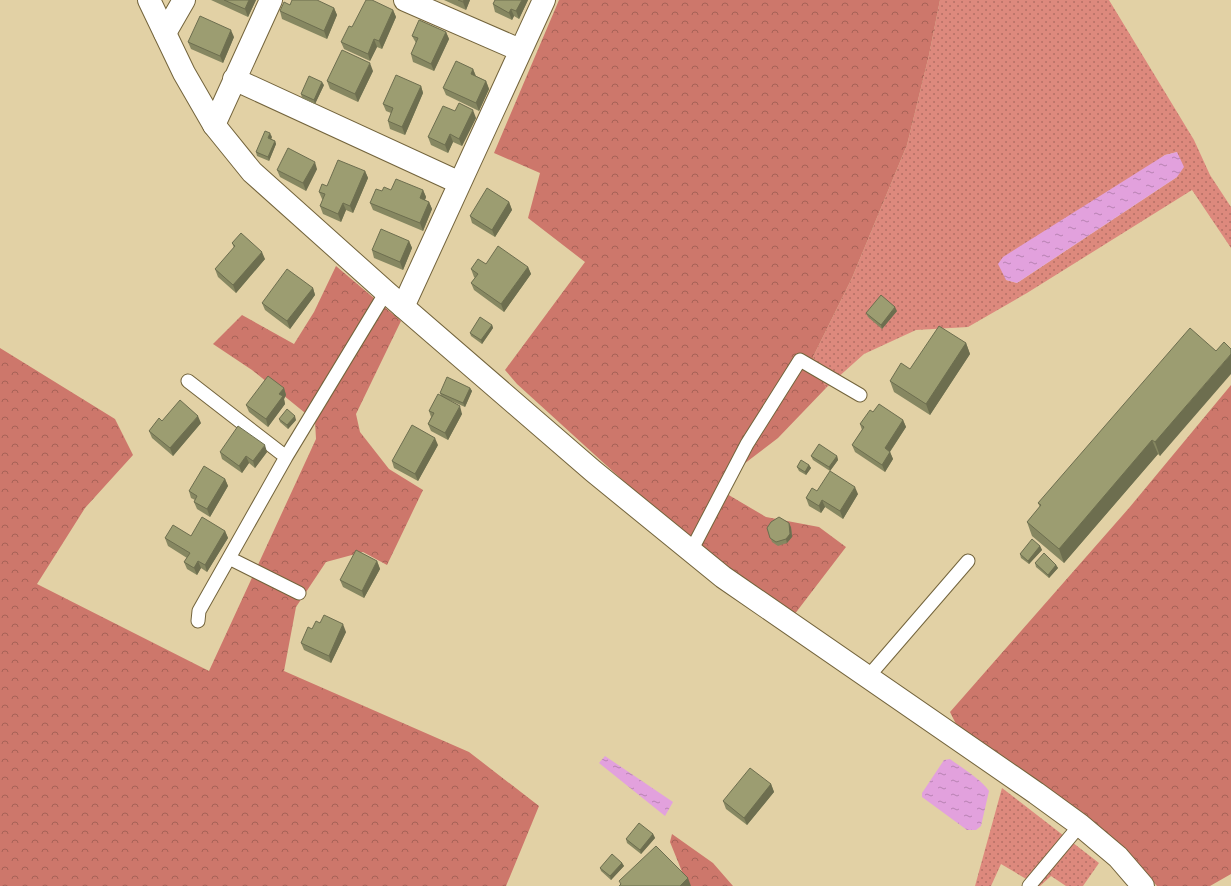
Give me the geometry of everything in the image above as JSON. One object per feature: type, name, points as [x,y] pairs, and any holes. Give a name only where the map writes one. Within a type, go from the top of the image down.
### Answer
[{"type":"street","points":[[149,0],[184,73],[214,125],[252,172],[386,292],[594,471],[723,577],[1080,825],[1118,857],[1143,886]]},
{"type":"street","points":[[165,33],[184,0]]},
{"type":"street","points":[[214,125],[271,0]]},
{"type":"street","points":[[405,0],[520,50]]},
{"type":"street","points":[[403,306],[544,0]]},
{"type":"street","points":[[234,79],[460,183]]},
{"type":"lane","points":[[198,621],[199,612],[286,457],[386,292]]},
{"type":"lane","points":[[691,551],[747,444],[800,360],[860,396]]},
{"type":"lane","points":[[188,381],[286,457]]},
{"type":"lane","points":[[229,558],[299,593]]},
{"type":"lane","points":[[867,678],[968,561]]},
{"type":"lane","points":[[1029,886],[1080,825]]},
{"type":"shaded area","points":[[940,0],[1109,0],[1194,140],[1210,175],[1231,207],[1231,248],[1192,190],[1027,293],[968,327],[916,330],[864,354],[826,388],[813,357],[852,278],[907,145],[929,55]],"holes":[[[1177,152],[1177,177],[1017,283],[1006,280],[1165,155]]]},
{"type":"shaded area","points":[[1002,788],[1099,863],[1083,886],[1066,886],[1051,876],[1040,886],[1038,886],[1001,864],[991,886],[975,886]]},
{"type":"green space","points":[[559,0],[940,0],[929,55],[907,145],[852,278],[813,357],[826,388],[778,438],[736,470],[727,494],[766,517],[819,527],[846,547],[794,615],[717,559],[640,496],[517,384],[505,370],[585,262],[528,218],[540,173],[494,153]]},
{"type":"green space","points":[[336,266],[401,321],[356,414],[360,432],[389,469],[423,490],[387,565],[363,552],[326,562],[296,607],[284,671],[469,752],[539,806],[506,886],[0,886],[0,348],[115,419],[133,455],[85,508],[37,584],[209,671],[316,439],[315,421],[252,370],[213,344],[242,315],[294,344],[314,312]]},
{"type":"green space","points":[[1231,385],[1231,874],[1210,886],[1157,886],[1125,852],[957,726],[950,712],[1129,508]]},
{"type":"green space","points":[[672,834],[713,863],[733,886],[683,886],[685,879],[670,842]]},
{"type":"water","points":[[1177,152],[1184,167],[1177,177],[1017,283],[1006,280],[998,264],[1003,257],[1165,155]]},
{"type":"water","points":[[605,756],[673,802],[665,816],[599,763]]},
{"type":"water","points":[[950,759],[977,778],[989,791],[981,826],[976,830],[967,830],[922,797],[922,793],[944,760]]},
{"type":"building","points":[[224,0],[249,0],[245,9]]},
{"type":"building","points":[[292,0],[317,0],[334,8],[324,31],[280,11],[284,2],[290,5]]},
{"type":"building","points":[[366,0],[372,0],[393,10],[379,41],[374,39],[368,54],[341,42],[349,26],[352,27]]},
{"type":"building","points":[[495,0],[522,0],[516,11],[511,9],[509,13],[493,4]]},
{"type":"building","points":[[200,16],[231,30],[220,56],[188,42]]},
{"type":"building","points":[[419,20],[446,32],[431,64],[411,54],[418,38],[412,36]]},
{"type":"building","points":[[342,50],[370,63],[355,94],[327,81]]},
{"type":"building","points":[[456,61],[473,69],[471,74],[486,81],[476,103],[443,88]]},
{"type":"building","points":[[396,75],[421,86],[402,127],[388,121],[393,108],[383,104]]},
{"type":"building","points":[[309,76],[322,82],[314,100],[301,94]]},
{"type":"building","points":[[459,103],[473,110],[459,139],[450,134],[445,145],[428,137],[443,106],[455,111]]},
{"type":"building","points":[[265,131],[270,133],[268,138],[275,141],[268,157],[256,152]]},
{"type":"building","points":[[288,148],[315,162],[303,183],[277,170]]},
{"type":"building","points":[[338,160],[365,171],[350,206],[343,203],[338,214],[320,206],[325,194],[319,192],[322,184],[327,186]]},
{"type":"building","points":[[396,179],[423,190],[420,198],[429,202],[420,223],[370,203],[376,189],[382,191],[384,187],[391,190]]},
{"type":"building","points":[[487,188],[509,202],[492,230],[470,216]]},
{"type":"building","points":[[381,229],[409,241],[400,262],[372,250]]},
{"type":"building","points":[[241,233],[262,252],[233,285],[215,269],[235,246],[232,243]]},
{"type":"building","points":[[498,246],[528,267],[501,304],[471,283],[478,274],[471,269],[478,259],[486,264]]},
{"type":"building","points":[[287,269],[313,288],[287,321],[262,303]]},
{"type":"building","points":[[881,295],[895,307],[881,325],[866,313]]},
{"type":"building","points":[[480,317],[492,325],[481,340],[470,333]]},
{"type":"building","points":[[939,326],[966,343],[926,404],[890,381],[901,363],[910,369]]},
{"type":"building","points":[[1190,328],[1216,351],[1224,342],[1231,349],[1231,354],[1155,442],[1152,440],[1059,549],[1027,522],[1041,505],[1038,503]]},
{"type":"building","points":[[268,376],[284,388],[279,394],[283,396],[266,419],[246,405]]},
{"type":"building","points":[[447,377],[470,388],[463,403],[440,393]]},
{"type":"building","points":[[438,394],[460,406],[445,433],[428,424],[434,413],[429,411]]},
{"type":"building","points":[[180,400],[198,416],[170,448],[149,431],[159,418],[162,421]]},
{"type":"building","points":[[879,404],[903,420],[885,448],[890,452],[882,465],[852,445],[864,427],[860,424],[870,410],[873,412]]},
{"type":"building","points":[[287,409],[295,416],[287,425],[279,419]]},
{"type":"building","points":[[412,425],[435,438],[415,474],[392,461]]},
{"type":"building","points":[[238,426],[265,445],[253,461],[246,456],[239,466],[220,452]]},
{"type":"building","points":[[819,444],[837,456],[829,467],[811,456]]},
{"type":"building","points":[[801,460],[809,465],[805,472],[797,467]]},
{"type":"building","points":[[204,466],[225,479],[207,509],[194,502],[197,496],[189,491]]},
{"type":"building","points":[[830,471],[855,487],[840,511],[822,500],[819,506],[806,498],[812,488],[817,491]]},
{"type":"building","points":[[202,517],[225,531],[205,565],[198,561],[194,568],[184,562],[190,553],[165,538],[173,525],[191,536]]},
{"type":"building","points":[[779,517],[789,523],[790,534],[786,539],[776,542],[770,538],[767,528],[771,522]]},
{"type":"building","points":[[1032,539],[1040,546],[1028,561],[1020,554]]},
{"type":"building","points":[[356,550],[377,561],[362,591],[340,580]]},
{"type":"building","points":[[1044,553],[1056,565],[1048,575],[1035,563]]},
{"type":"building","points":[[324,615],[343,624],[329,656],[301,643],[308,627],[312,629],[316,621],[320,623]]},
{"type":"building","points":[[750,768],[771,784],[744,818],[723,801]]},
{"type":"building","points":[[639,823],[653,834],[640,850],[626,839]]},
{"type":"building","points":[[656,846],[688,878],[680,886],[619,886],[621,884],[619,881]]},
{"type":"building","points":[[612,854],[622,863],[610,876],[600,868]]}]
